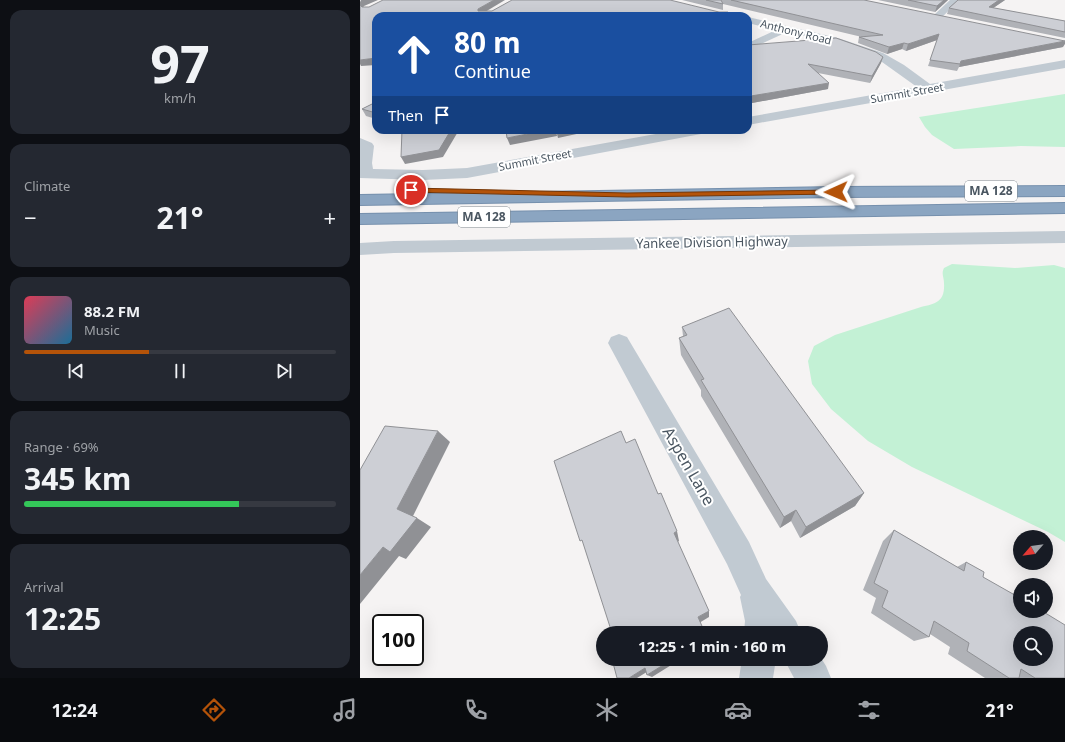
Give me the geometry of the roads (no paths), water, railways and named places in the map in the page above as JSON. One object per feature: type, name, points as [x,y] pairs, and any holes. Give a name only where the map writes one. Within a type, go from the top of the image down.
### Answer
[{"type":"highway","points":[[918,191],[1065,184]]},
{"type":"highway","points":[[360,189],[627,195]]},
{"type":"highway","name":"MA 128","points":[[360,200],[627,195],[1065,190]]},
{"type":"highway","name":"MA 128","points":[[360,219],[1065,208]]},
{"type":"street","points":[[952,19],[934,16],[954,0]]},
{"type":"street","name":"Anthony Road","points":[[752,21],[834,40],[879,55],[900,68],[928,89]]},
{"type":"street","points":[[752,45],[786,29]]},
{"type":"street","name":"Summit Street","points":[[752,120],[1065,64]]},
{"type":"street","name":"Summit Street","points":[[360,142],[367,146],[368,151],[362,162],[364,173],[433,175],[467,173],[679,134]]},
{"type":"street","name":"Yankee Division Highway","points":[[360,249],[402,247],[1065,237]]},
{"type":"street","name":"Aspen Lane","points":[[619,343],[738,553],[755,590],[779,626]]},
{"type":"street","name":"Aspen Lane","points":[[755,590],[761,626]]},
{"type":"street","points":[[756,678],[758,666]]},
{"type":"street","points":[[806,666],[814,678]]}]
